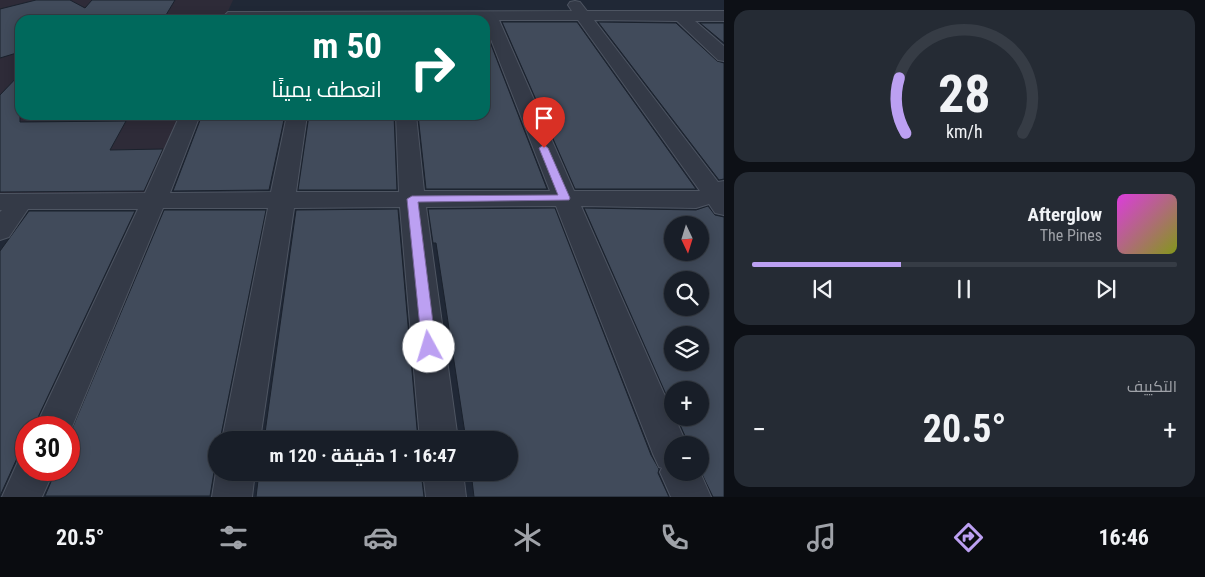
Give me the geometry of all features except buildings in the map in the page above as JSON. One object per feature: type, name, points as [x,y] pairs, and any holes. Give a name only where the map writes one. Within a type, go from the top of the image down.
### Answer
[{"type":"street","points":[[233,15],[240,0]]},
{"type":"street","points":[[577,8],[721,197]]},
{"type":"street","points":[[347,15],[396,12],[489,15],[577,8],[681,16],[724,16]]},
{"type":"street","points":[[681,16],[724,56]]},
{"type":"street","points":[[490,17],[664,436]]},
{"type":"street","points":[[58,416],[188,120]]},
{"type":"street","points":[[242,431],[296,120]]},
{"type":"street","points":[[406,120],[412,199],[438,431]]},
{"type":"street","points":[[0,231],[10,202],[565,198],[696,200],[721,197]]},
{"type":"street","points":[[22,497],[29,481]]},
{"type":"street","points":[[232,497],[235,481]]},
{"type":"street","points":[[444,481],[446,497]]},
{"type":"street","points":[[684,481],[691,497]]},
{"type":"shaded area","points":[[0,0],[233,0],[226,15],[15,15],[15,120],[178,120],[143,195],[0,195]]},
{"type":"route","points":[[429,347],[412,199],[565,198],[544,148]]}]
